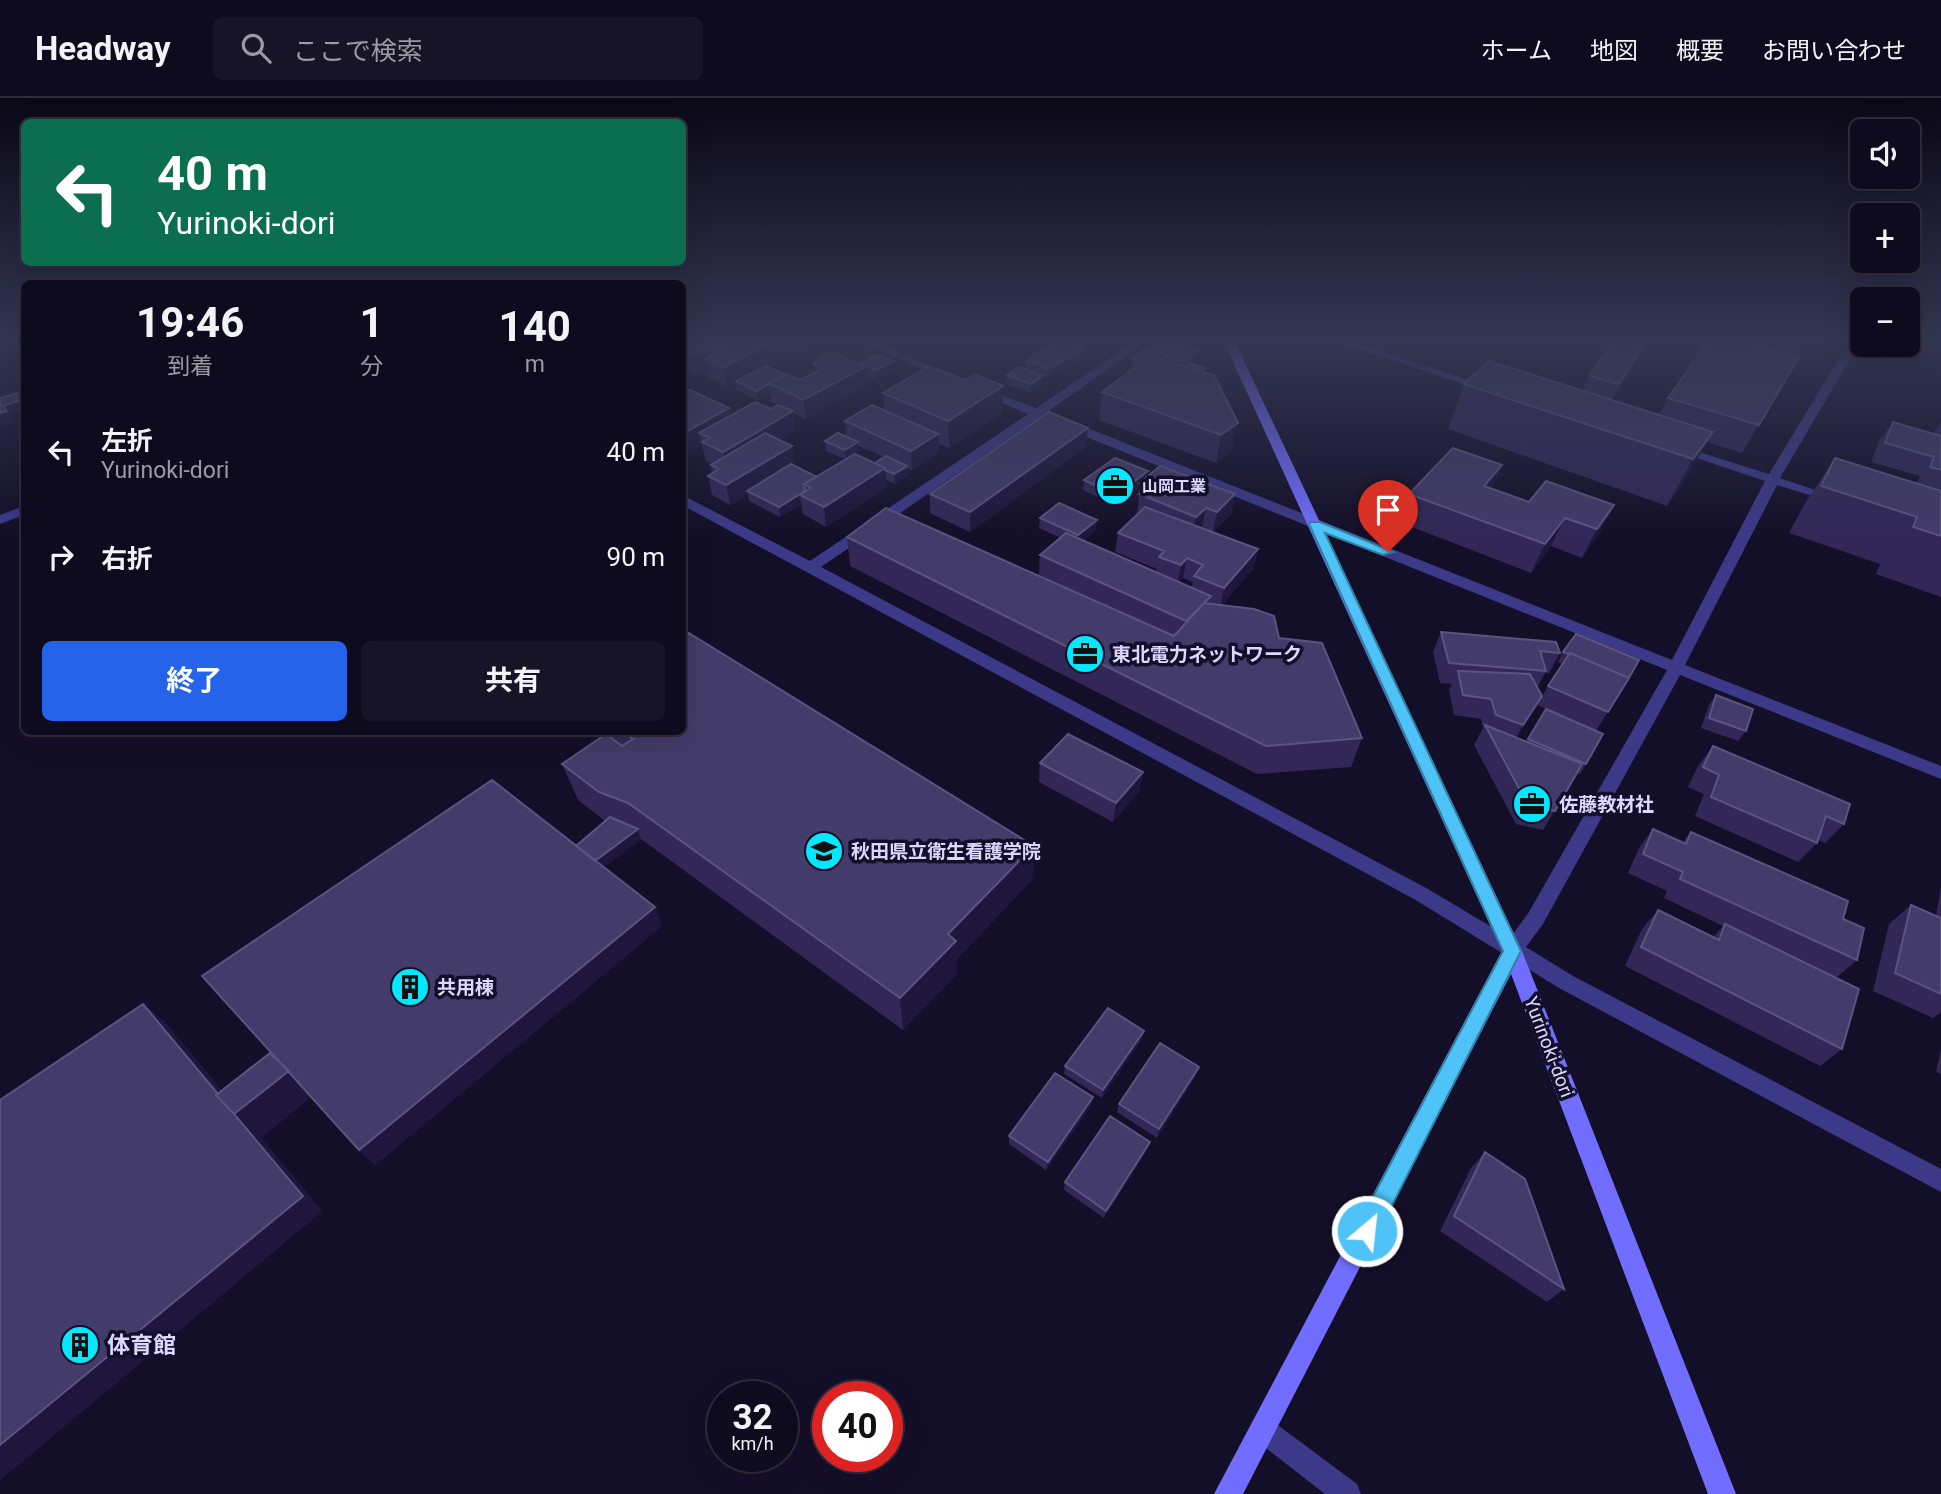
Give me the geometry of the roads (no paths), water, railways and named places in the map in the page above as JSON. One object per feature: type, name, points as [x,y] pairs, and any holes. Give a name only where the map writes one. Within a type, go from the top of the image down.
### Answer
[{"type":"street","points":[[1023,407],[1941,773]]},
{"type":"street","points":[[810,568],[1046,407]]},
{"type":"street","name":"Yurinoki-dori","points":[[1260,407],[1512,951],[1722,1494]]},
{"type":"street","points":[[1227,1494],[1472,1034],[1512,951],[1536,918],[1677,666],[1773,479],[1816,407]]},
{"type":"street","points":[[1668,446],[1850,504]]},
{"type":"street","points":[[686,501],[1421,894],[1512,951],[1941,1181]]},
{"type":"street","points":[[0,520],[21,511]]},
{"type":"street","points":[[1262,1429],[1347,1494]]},
{"type":"place","name":"山岡工業","points":[[1115,486]]},
{"type":"place","name":"東北電力ネットワーク","points":[[1085,654]]},
{"type":"place","name":"佐藤教材社","points":[[1532,804]]},
{"type":"place","name":"秋田県立衛生看護学院","points":[[824,851]]},
{"type":"place","name":"共用棟","points":[[410,987]]},
{"type":"place","name":"体育館","points":[[80,1345]]}]
